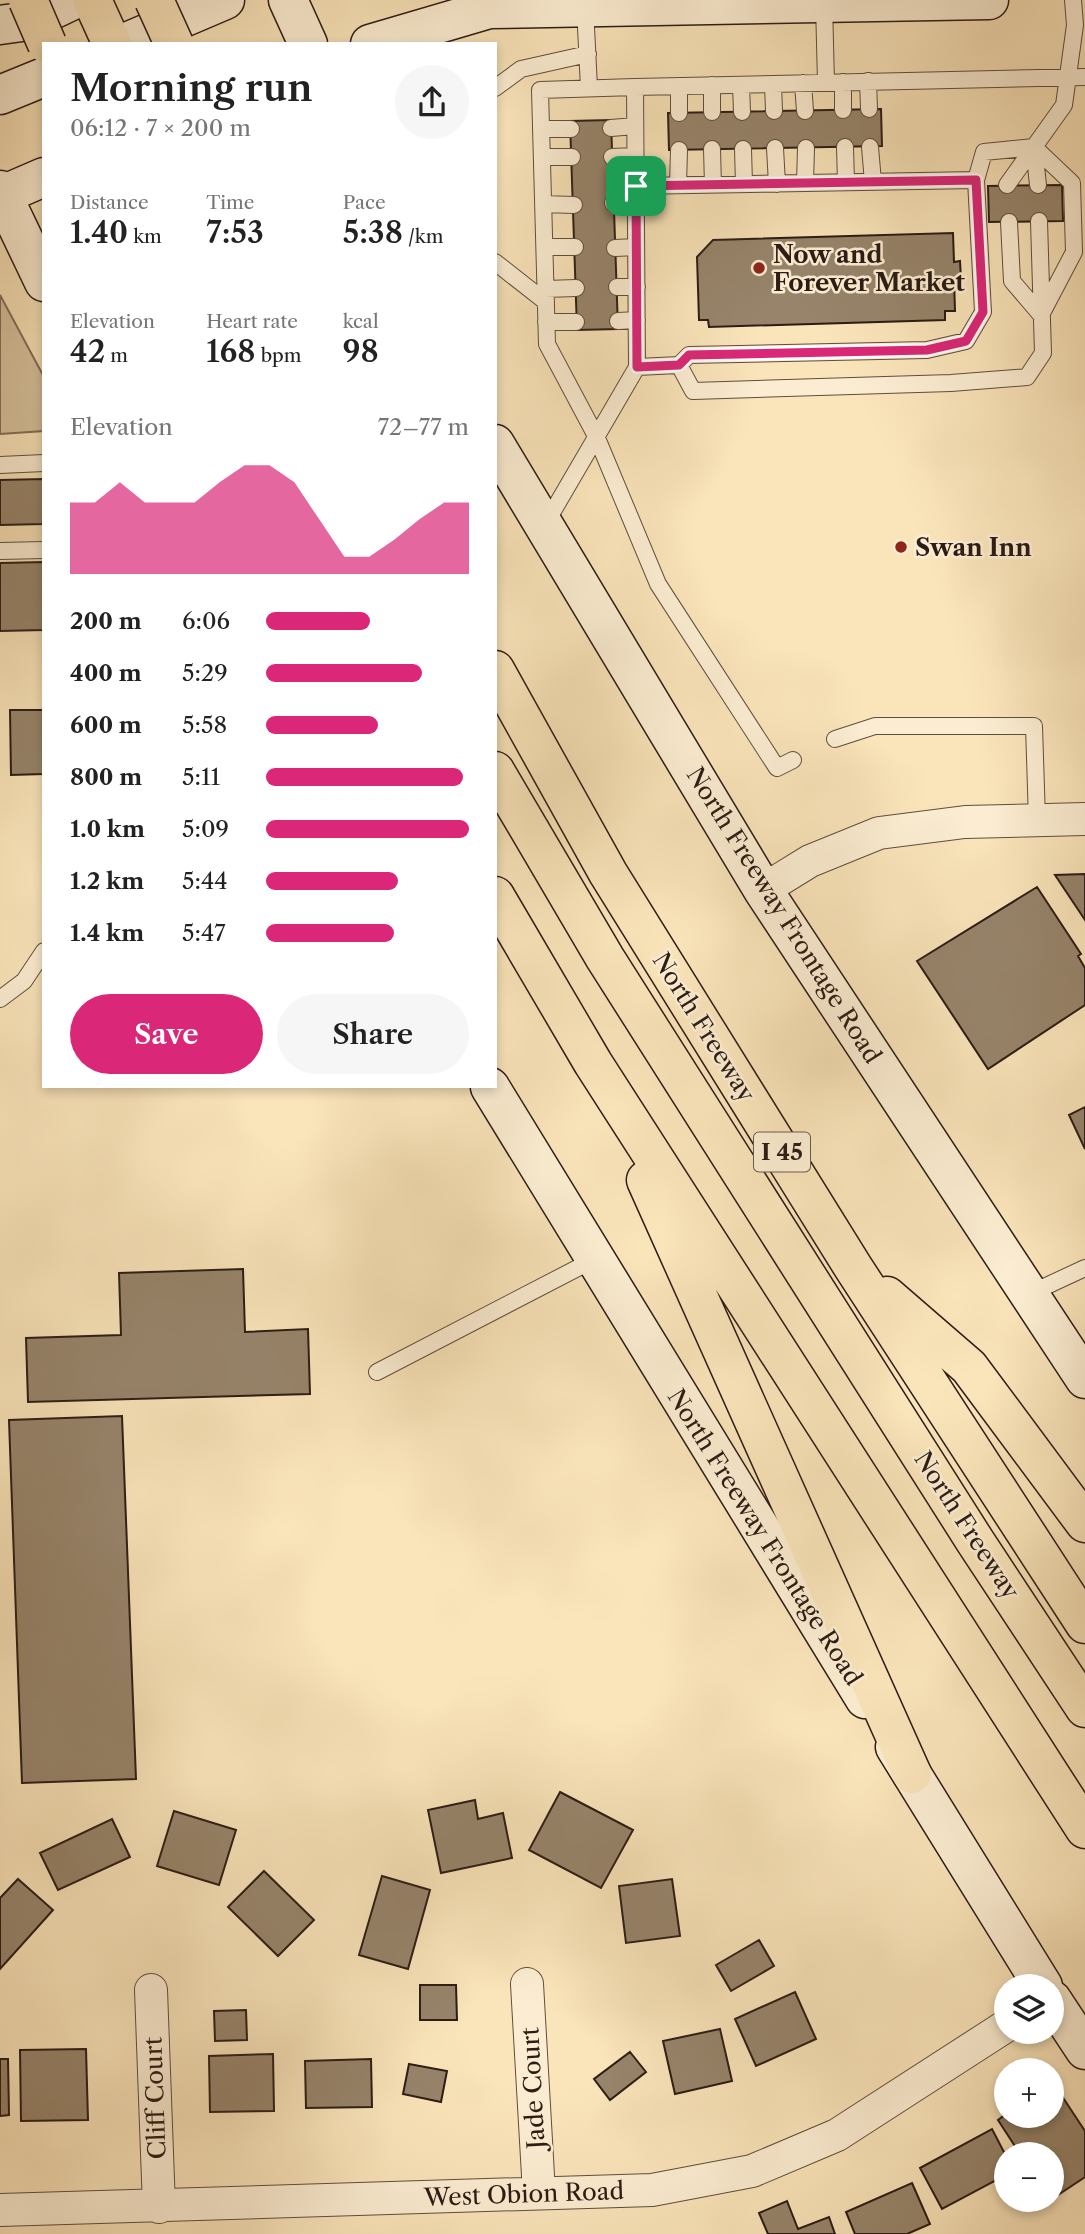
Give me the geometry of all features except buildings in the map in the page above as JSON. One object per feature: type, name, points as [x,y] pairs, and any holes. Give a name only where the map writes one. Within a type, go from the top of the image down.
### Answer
[{"type":"highway","points":[[28,0],[46,42]]},
{"type":"highway","points":[[92,0],[111,42]]},
{"type":"highway","points":[[154,0],[173,42]]},
{"type":"highway","name":"North Freeway","points":[[497,674],[608,873],[853,1267],[1085,1624]]},
{"type":"highway","name":"North Freeway","points":[[497,774],[605,958],[975,1541],[1085,1708]]},
{"type":"highway","points":[[497,899],[593,1063],[1085,1829]]},
{"type":"highway","points":[[593,1063],[912,1774]]},
{"type":"highway","points":[[853,1267],[969,1367],[1085,1522]]},
{"type":"main road","points":[[0,25],[29,20],[73,0]]},
{"type":"main road","points":[[127,42],[225,0]]},
{"type":"main road","points":[[288,0],[307,42]]},
{"type":"main road","points":[[377,42],[489,9],[989,0]]},
{"type":"main road","points":[[0,95],[42,78]]},
{"type":"main road","points":[[42,178],[1,194],[42,278]]},
{"type":"main road","name":"North Freeway Frontage Road","points":[[497,447],[763,890],[1085,1379]]},
{"type":"main road","name":"North Freeway Frontage Road","points":[[492,1088],[757,1526],[1036,1974]]},
{"type":"main road","points":[[1064,2018],[1085,2050]]},
{"type":"street","points":[[763,890],[810,861],[879,833],[965,822],[1085,819]]},
{"type":"street","name":"Jade Court","points":[[527,1984],[539,2193]]},
{"type":"street","name":"Cliff Court","points":[[150,1990],[159,2207]]},
{"type":"street","name":"West Obion Road","points":[[0,2210],[652,2190],[752,2171],[836,2135],[994,2033]]},
{"type":"lane","points":[[1007,185],[1064,106],[1075,25],[1073,0]]},
{"type":"lane","points":[[824,1],[826,83]]},
{"type":"lane","points":[[584,7],[589,88]]},
{"type":"lane","points":[[497,87],[521,69],[588,54]]},
{"type":"lane","points":[[793,760],[777,768],[658,584],[597,438],[547,344],[540,90],[1085,77]]},
{"type":"lane","points":[[868,81],[869,109]]},
{"type":"lane","points":[[843,82],[843,110]]},
{"type":"lane","points":[[803,83],[805,111]]},
{"type":"lane","points":[[773,84],[774,111]]},
{"type":"lane","points":[[712,85],[712,112]]},
{"type":"lane","points":[[741,85],[742,112]]},
{"type":"lane","points":[[679,86],[679,113]]},
{"type":"lane","points":[[545,525],[637,367],[635,87]]},
{"type":"lane","points":[[611,128],[635,127]]},
{"type":"lane","points":[[541,129],[571,129]]},
{"type":"lane","points":[[845,147],[846,183]]},
{"type":"lane","points":[[870,147],[873,182]]},
{"type":"lane","points":[[1034,147],[1038,185]]},
{"type":"lane","points":[[637,367],[679,365],[689,355],[927,350],[966,341],[983,312],[976,180],[985,152],[1034,147],[1072,183],[1074,252],[1041,315]]},
{"type":"lane","points":[[775,148],[776,184]]},
{"type":"lane","points":[[806,148],[806,183]]},
{"type":"lane","points":[[712,149],[713,185]]},
{"type":"lane","points":[[743,149],[744,184]]},
{"type":"lane","points":[[678,185],[679,150]]},
{"type":"lane","points":[[612,157],[635,156]]},
{"type":"lane","points":[[542,157],[572,157]]},
{"type":"lane","points":[[636,186],[976,180]]},
{"type":"lane","points":[[614,203],[636,204]]},
{"type":"lane","points":[[543,204],[574,205]]},
{"type":"lane","points":[[679,365],[693,391],[951,383],[1027,377],[1043,354],[1039,221]]},
{"type":"lane","points":[[1009,222],[1012,281],[1041,315]]},
{"type":"lane","points":[[545,247],[575,247]]},
{"type":"lane","points":[[615,248],[636,247]]},
{"type":"lane","points":[[497,263],[546,295],[576,288]]},
{"type":"lane","points":[[617,287],[636,287]]},
{"type":"lane","points":[[618,321],[637,320]]},
{"type":"lane","points":[[546,322],[576,322]]},
{"type":"lane","points":[[0,465],[42,463]]},
{"type":"lane","points":[[0,551],[42,550]]},
{"type":"lane","points":[[835,739],[875,726],[1034,726],[1037,820]]},
{"type":"lane","points":[[0,999],[24,981],[42,954]]},
{"type":"lane","points":[[377,1372],[595,1259]]},
{"type":"lane","points":[[1030,1294],[1039,1287],[1085,1268]]},
{"type":"shaded area","points":[[0,295],[42,373],[42,431],[0,434]]},
{"type":"place","name":"Now and Forever Market","points":[[759,268]]},
{"type":"place","name":"Swan Inn","points":[[901,547]]},
{"type":"route","points":[[976,180],[983,312],[966,341],[927,350],[689,355],[679,365],[637,367],[636,186],[976,180]]}]
